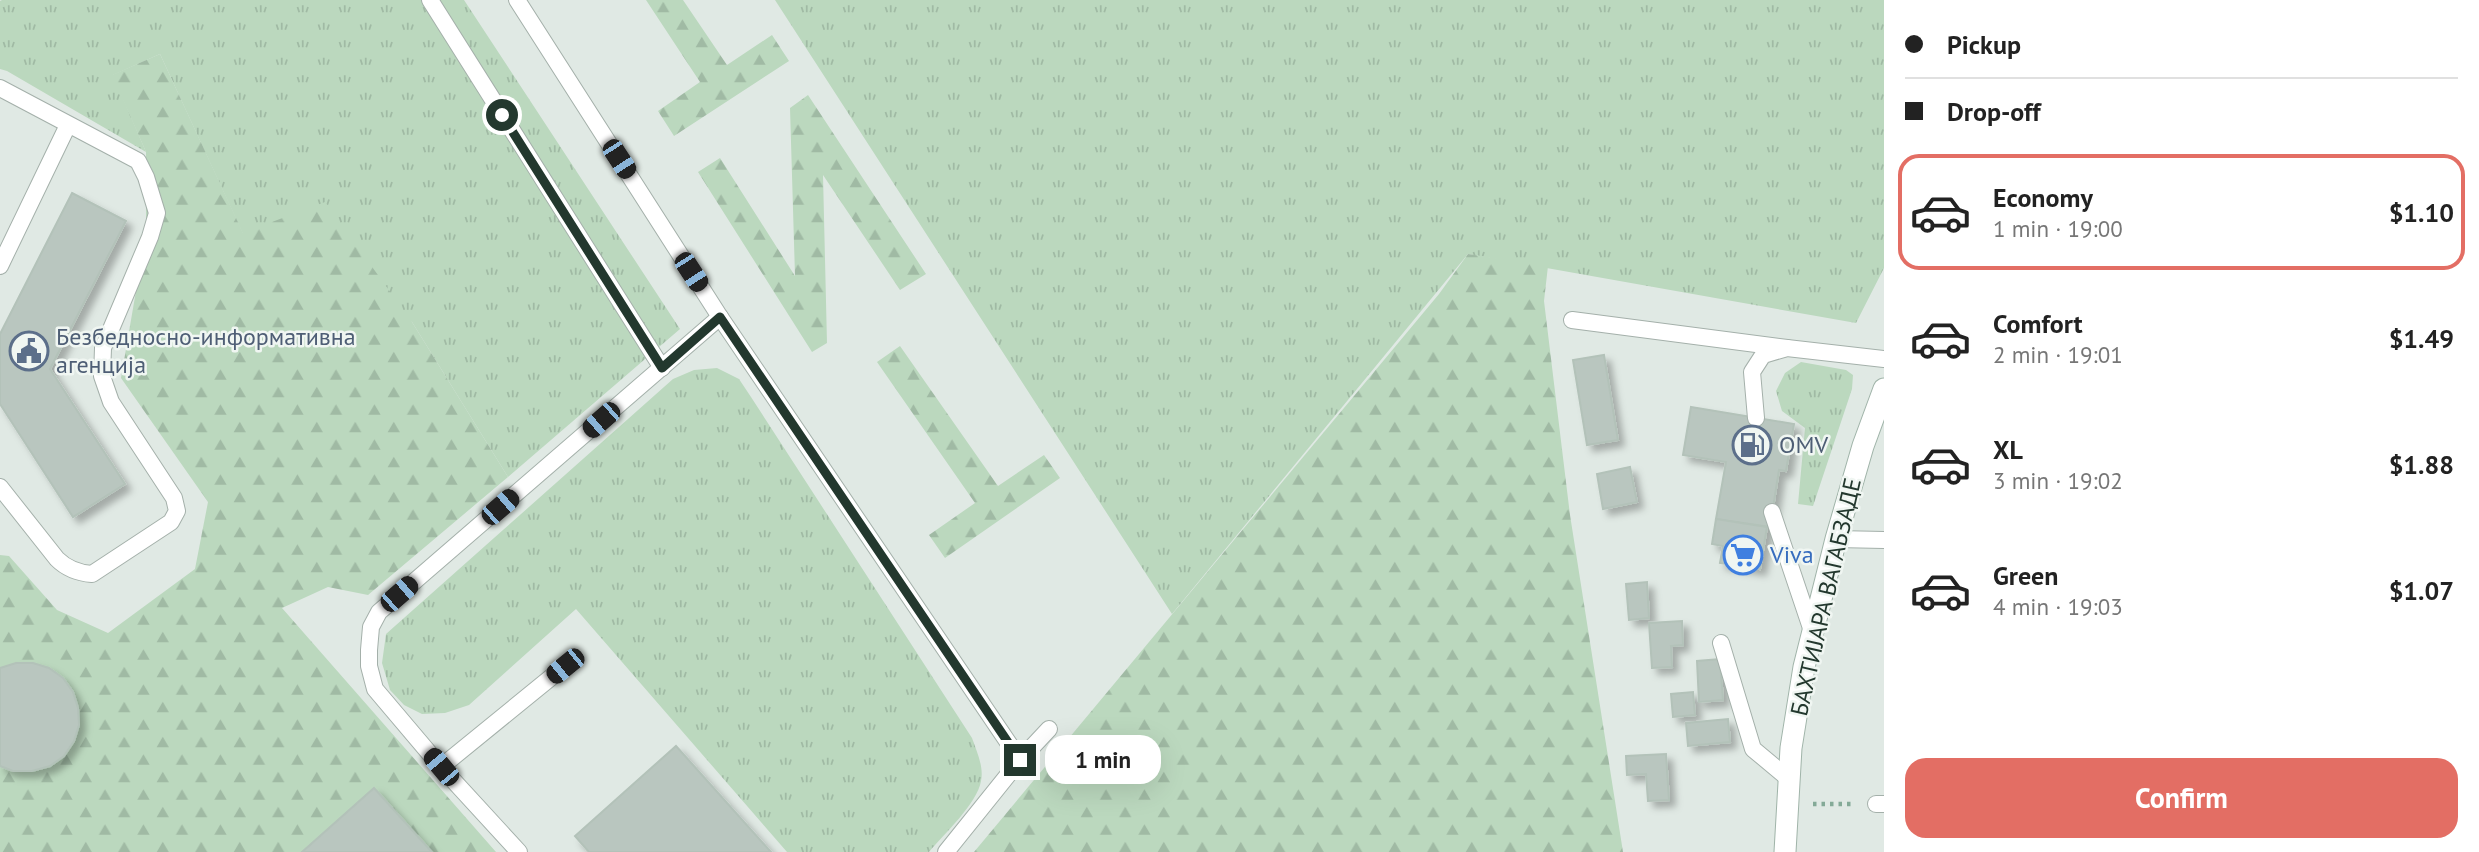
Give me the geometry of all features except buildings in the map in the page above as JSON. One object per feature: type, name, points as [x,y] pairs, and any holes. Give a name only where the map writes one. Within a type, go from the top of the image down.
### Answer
[{"type":"main road","name":"БАХТИЈАРА ВАГАБЗАДЕ","points":[[1785,852],[1789,779],[1804,667],[1836,539],[1863,446],[1884,389]]},
{"type":"lane","points":[[430,0],[662,368]]},
{"type":"lane","points":[[517,0],[720,317],[1020,760]]},
{"type":"lane","points":[[0,88],[138,161],[146,177],[157,214],[150,237],[103,348],[102,376],[111,402],[174,498],[177,511],[171,522],[92,573],[82,573],[64,566],[57,559],[0,487]]},
{"type":"lane","points":[[0,265],[68,125]]},
{"type":"lane","points":[[519,852],[441,767],[376,689],[369,666],[371,627],[379,612],[720,317]]},
{"type":"lane","points":[[1572,320],[1884,359]]},
{"type":"lane","points":[[1756,418],[1752,372],[1763,355],[1787,348]]},
{"type":"lane","points":[[1772,513],[1813,634]]},
{"type":"lane","points":[[1836,539],[1884,540]]},
{"type":"lane","points":[[1721,643],[1753,749],[1789,779]]},
{"type":"lane","points":[[441,767],[565,666]]},
{"type":"lane","points":[[946,852],[1020,760],[1049,729]]},
{"type":"path","points":[[1787,804],[1880,804]]},
{"type":"green space","points":[[2,0],[464,0],[680,329],[508,477],[412,322],[243,234],[160,54],[113,75],[146,152],[0,69]]},
{"type":"green space","points":[[646,0],[683,0],[727,65],[772,35],[789,61],[674,136],[658,111],[700,82]]},
{"type":"green space","points":[[775,0],[1884,0],[1884,268],[1856,323],[1468,254],[1172,614]]},
{"type":"green space","points":[[160,54],[243,233],[325,202],[412,322],[508,477],[368,595],[328,587],[282,608],[496,852],[0,852],[0,555],[9,556],[57,610],[108,633],[195,569],[208,502],[121,378],[146,233],[146,152],[112,75]]},
{"type":"green space","points":[[808,95],[926,274],[900,290],[823,175],[827,343],[812,352],[698,172],[720,158],[795,276],[790,108]]},
{"type":"green space","points":[[1468,254],[1548,266],[1544,301],[1570,515],[1623,852],[974,852],[1439,294]]},
{"type":"green space","points":[[900,346],[998,486],[1044,455],[1060,478],[945,558],[929,535],[975,503],[877,362]]},
{"type":"green space","points":[[1801,362],[1846,370],[1853,375],[1852,389],[1813,506],[1798,504],[1805,428],[1782,411],[1776,391],[1785,373]]},
{"type":"green space","points":[[717,368],[739,379],[972,738],[982,770],[978,790],[967,809],[929,852],[787,852],[576,609],[469,705],[445,713],[422,714],[404,705],[390,690],[382,663],[386,634],[673,379],[694,370]]},
{"type":"place","name":"Безбедносно-информативна агенција","points":[[29,351]]},
{"type":"place","name":"OMV","points":[[1752,445]]},
{"type":"place","name":"Viva","points":[[1743,555]]},
{"type":"route","points":[[502,115],[662,368],[720,317],[1020,760]]}]
